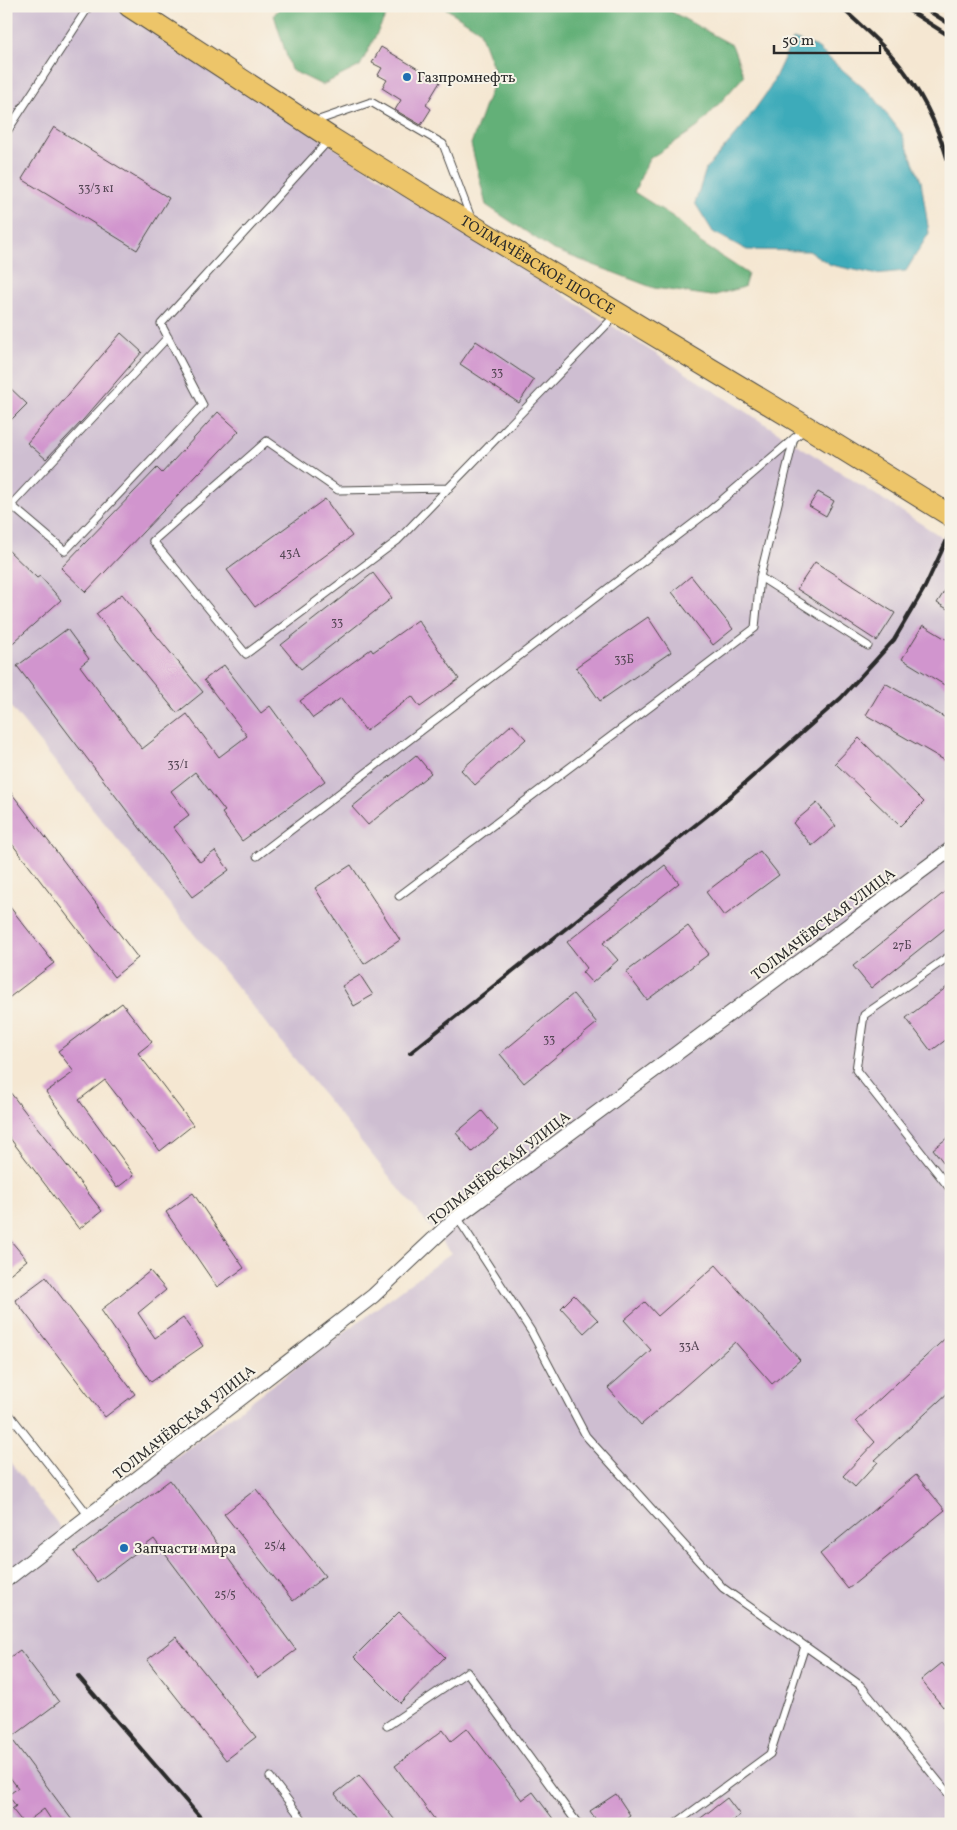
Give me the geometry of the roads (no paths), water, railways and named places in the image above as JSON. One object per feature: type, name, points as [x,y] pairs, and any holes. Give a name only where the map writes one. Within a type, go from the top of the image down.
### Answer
[{"type":"main road","name":"ТОЛМАЧЁВСКОЕ ШОССЕ","points":[[128,6],[331,138],[618,313],[801,432],[951,516]]},
{"type":"street","name":"ТОЛМАЧЁВСКАЯ УЛИЦА","points":[[6,1580],[374,1296],[456,1218],[951,849]]},
{"type":"lane","points":[[6,133],[89,6]]},
{"type":"lane","points":[[310,123],[371,102],[443,144],[473,226]]},
{"type":"lane","points":[[168,337],[11,505],[65,551],[202,405],[168,337],[161,324],[331,138]]},
{"type":"lane","points":[[449,488],[338,490],[267,441],[153,541],[246,654],[397,541],[449,488],[618,313]]},
{"type":"lane","points":[[399,896],[756,628],[760,576],[801,432]]},
{"type":"lane","points":[[257,856],[708,512],[801,432]]},
{"type":"lane","points":[[760,576],[868,646]]},
{"type":"lane","points":[[951,955],[864,1015],[856,1070],[951,1190]]},
{"type":"lane","points":[[456,1218],[531,1331],[586,1436],[723,1588],[860,1685],[951,1797]]},
{"type":"lane","points":[[6,1410],[89,1516]]},
{"type":"lane","points":[[675,1824],[770,1754],[805,1646]]},
{"type":"lane","points":[[387,1726],[467,1672],[578,1824]]},
{"type":"lane","points":[[270,1777],[306,1824]]},
{"type":"water","points":[[793,39],[815,46],[874,97],[902,134],[921,181],[929,233],[906,271],[874,274],[831,265],[809,251],[747,250],[713,232],[695,203],[706,169],[743,126],[770,88]]},
{"type":"railway","points":[[840,6],[892,56],[915,86],[934,121],[951,172]]},
{"type":"railway","points":[[902,6],[951,37]]},
{"type":"railway","points":[[921,6],[951,25]]},
{"type":"railway","points":[[410,1053],[718,807],[841,698],[894,640],[925,587],[951,531]]},
{"type":"railway","points":[[78,1676],[206,1824]]},
{"type":"place","name":"Газпромнефть","points":[[407,77]]},
{"type":"place","name":"Запчасти мира","points":[[124,1548]]}]
